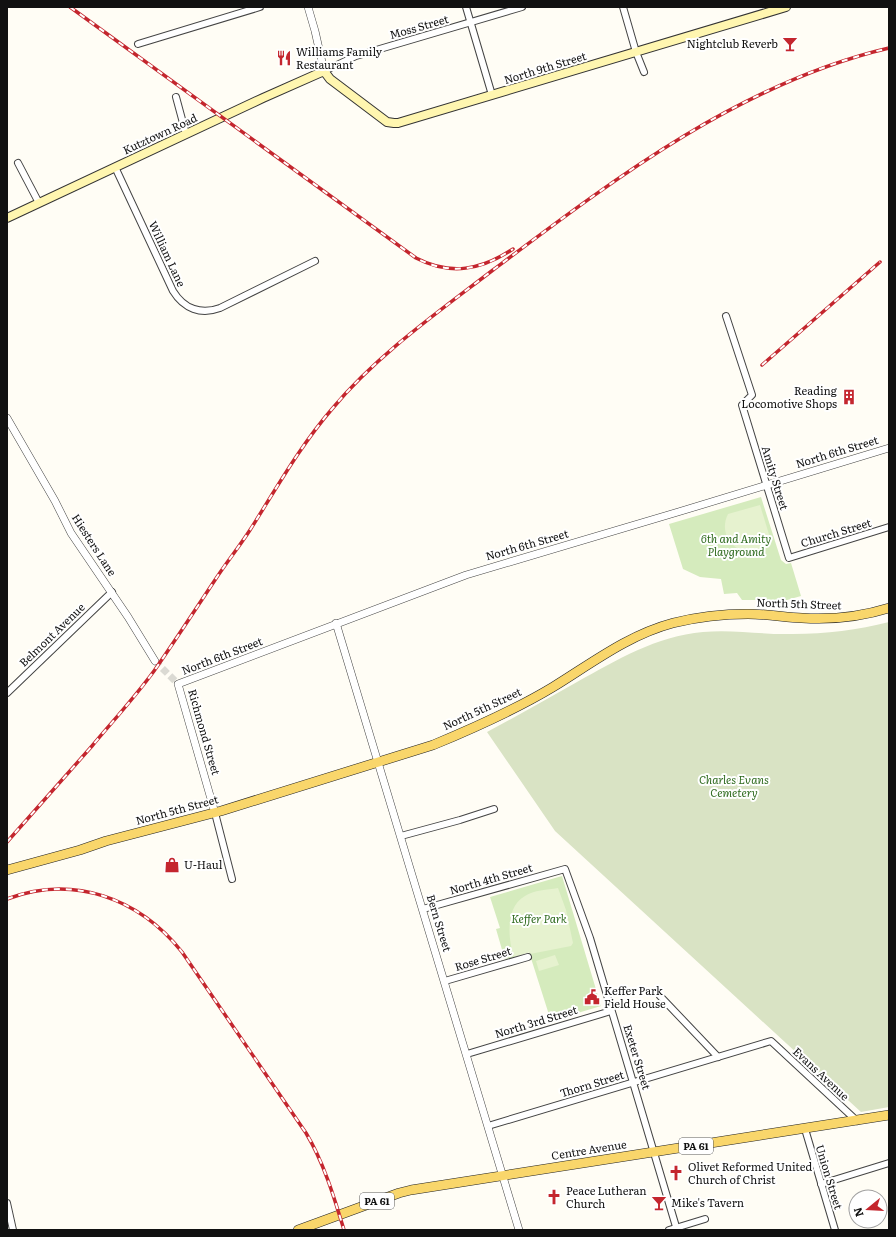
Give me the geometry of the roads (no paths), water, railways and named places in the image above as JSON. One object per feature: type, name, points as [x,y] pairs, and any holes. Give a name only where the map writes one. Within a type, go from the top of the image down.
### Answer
[{"type":"main road","name":"North 9th Street","points":[[324,71],[330,79],[387,122],[404,122],[783,7]]},
{"type":"main road","name":"Kutztown Road","points":[[7,218],[324,71]]},
{"type":"main road","name":"North 5th Street","points":[[7,870],[80,850],[106,841],[215,813],[433,745],[497,717],[552,687],[624,643],[667,625],[700,618],[730,614],[766,614],[812,619],[841,618],[867,614],[889,608]]},
{"type":"main road","name":"Centre Avenue","points":[[298,1230],[411,1190],[889,1116]]},
{"type":"street","points":[[138,44],[260,7]]},
{"type":"street","points":[[308,7],[324,71]]},
{"type":"street","points":[[466,7],[492,95]]},
{"type":"street","name":"Moss Street","points":[[324,71],[356,56],[522,7]]},
{"type":"street","points":[[623,7],[636,52],[644,72]]},
{"type":"street","points":[[176,97],[186,134]]},
{"type":"street","points":[[18,163],[39,203]]},
{"type":"street","name":"William Lane","points":[[115,167],[173,291],[177,298],[190,309],[209,312],[220,308],[315,261]]},
{"type":"street","name":"Amity Street","points":[[726,316],[752,395],[742,405],[789,558]]},
{"type":"street","name":"Hiesters Lane","points":[[7,418],[55,500],[71,533],[112,592],[155,661]]},
{"type":"street","name":"North 6th Street","points":[[178,684],[468,574],[889,448]]},
{"type":"street","name":"Church Street","points":[[789,558],[889,527]]},
{"type":"street","name":"Belmont Avenue","points":[[7,693],[112,592]]},
{"type":"street","name":"Bern Street","points":[[336,623],[519,1230]]},
{"type":"street","name":"Richmond Street","points":[[178,684],[215,813],[232,879]]},
{"type":"street","points":[[401,836],[494,809]]},
{"type":"street","name":"North 4th Street","points":[[423,909],[565,869]]},
{"type":"street","name":"Exeter Street","points":[[565,869],[590,938],[677,1229]]},
{"type":"street","name":"Rose Street","points":[[445,981],[528,957]]},
{"type":"street","points":[[660,996],[718,1057]]},
{"type":"street","name":"North 3rd Street","points":[[467,1054],[611,1010]]},
{"type":"street","name":"Thorn Street","points":[[488,1126],[771,1041]]},
{"type":"street","name":"Evans Avenue","points":[[771,1041],[857,1121]]},
{"type":"street","name":"Union Street","points":[[805,1129],[835,1230]]},
{"type":"street","points":[[821,1184],[889,1163]]},
{"type":"street","points":[[7,1203],[13,1230]]},
{"type":"street","points":[[669,1230],[677,1229],[704,1219]]},
{"type":"tunnel","points":[[155,661],[178,684]]},
{"type":"railway","points":[[70,7],[416,258],[429,264],[441,267],[454,269],[466,268],[489,262],[513,249]]},
{"type":"railway","points":[[7,842],[147,681],[246,536],[309,438],[332,409],[368,371],[408,335],[538,236],[632,169],[680,138],[730,110],[781,85],[834,64],[889,48]]},
{"type":"railway","points":[[762,365],[880,262]]},
{"type":"railway","points":[[7,899],[32,892],[56,889],[80,891],[103,896],[125,905],[146,917],[165,933],[182,952],[306,1133],[323,1168],[344,1230]]},
{"type":"place","name":"Nightclub Reverb","points":[[790,44]]},
{"type":"place","name":"Williams Family Restaurant","points":[[284,58]]},
{"type":"place","name":"Reading Locomotive Shops","points":[[849,397]]},
{"type":"place","name":"U-Haul","points":[[172,865]]},
{"type":"place","name":"Keffer Park Field House","points":[[592,997]]},
{"type":"place","name":"Olivet Reformed United Church of Christ","points":[[676,1173]]},
{"type":"place","name":"Peace Lutheran Church","points":[[554,1197]]},
{"type":"place","name":"Mike's Tavern","points":[[659,1203]]},
{"type":"park label","name":"6th and Amity Playground","points":[[736,545]]},
{"type":"park label","name":"Charles Evans Cemetery","points":[[734,786]]},
{"type":"park label","name":"Keffer Park","points":[[539,919]]}]
